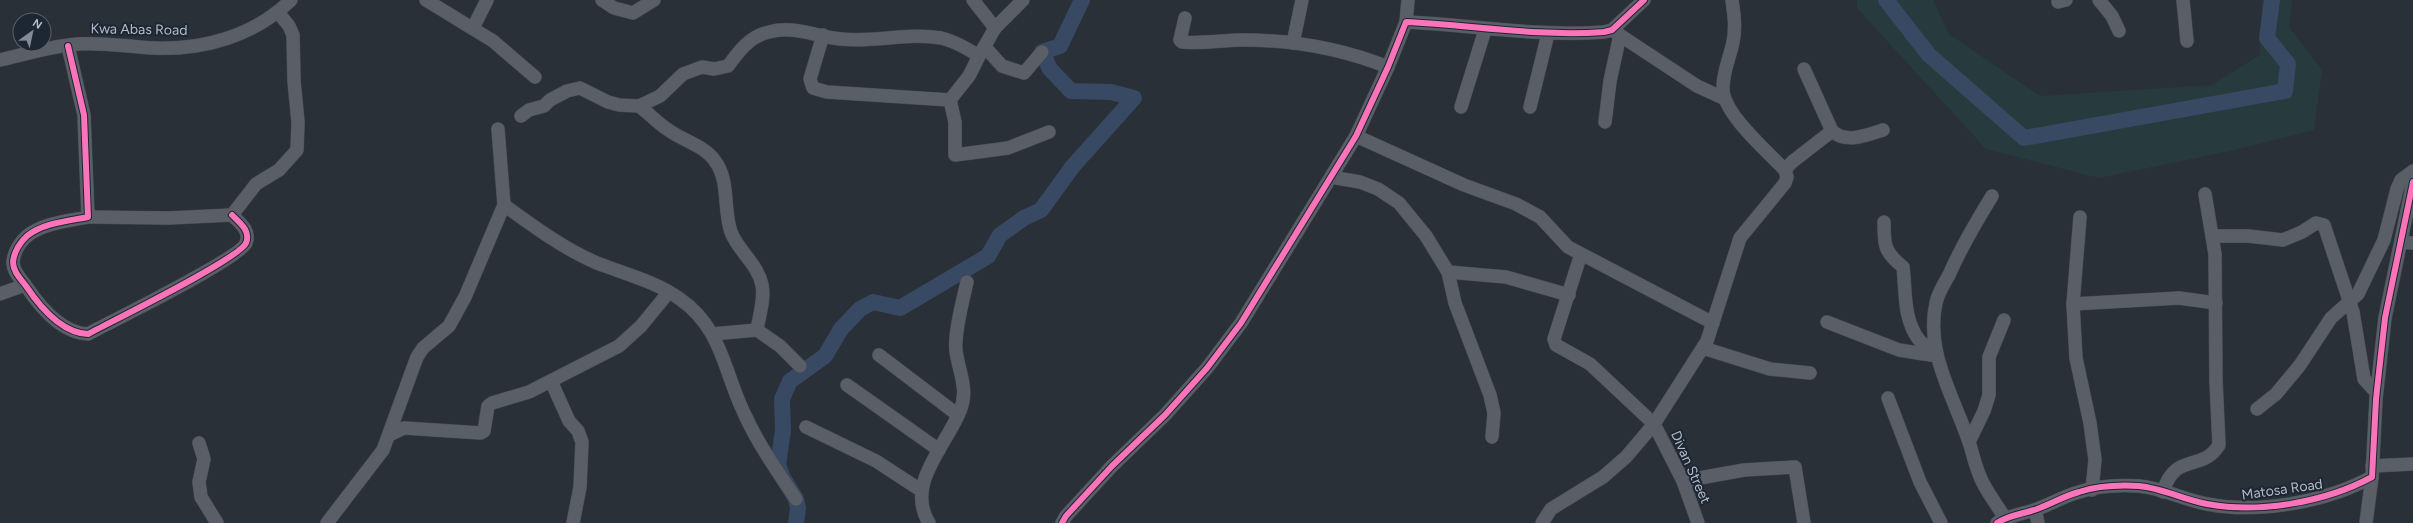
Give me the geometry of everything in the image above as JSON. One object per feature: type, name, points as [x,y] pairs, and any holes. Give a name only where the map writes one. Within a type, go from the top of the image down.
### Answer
[{"type":"street","name":"Kwa Abas Road","points":[[0,60],[49,48],[68,46],[117,44],[167,48],[203,45],[249,31],[278,12],[291,0]]},
{"type":"street","points":[[426,0],[493,41],[535,77]]},
{"type":"street","points":[[473,28],[487,0]]},
{"type":"street","points":[[602,0],[614,8],[633,13],[654,0]]},
{"type":"street","points":[[973,0],[995,28]]},
{"type":"street","points":[[950,100],[969,76],[995,28],[1023,0]]},
{"type":"street","points":[[1293,43],[1302,0]]},
{"type":"street","points":[[1062,523],[1066,516],[1112,466],[1144,437],[1207,368],[1241,323],[1356,136],[1388,67],[1406,22],[1408,0]]},
{"type":"street","points":[[1604,122],[1616,32],[1644,0]]},
{"type":"street","points":[[1542,523],[1551,509],[1603,477],[1626,457],[1654,424],[1703,348],[1713,323],[1740,238],[1788,177],[1785,170],[1743,128],[1723,98],[1722,86],[1734,41],[1735,20],[1732,0]]},
{"type":"street","points":[[2099,0],[2112,16],[2119,31]]},
{"type":"street","points":[[2183,0],[2187,40]]},
{"type":"street","points":[[232,215],[256,184],[279,170],[297,150],[298,122],[294,81],[293,35],[289,26],[278,12]]},
{"type":"street","points":[[1185,18],[1180,40],[1182,42],[1246,40],[1293,43],[1335,50],[1388,67]]},
{"type":"street","points":[[1406,22],[1445,23],[1485,30],[1548,34],[1616,32],[1697,86],[1723,98]]},
{"type":"street","points":[[1462,107],[1485,30]]},
{"type":"street","points":[[521,116],[529,110],[544,106],[550,100],[567,91],[580,88],[613,103],[639,106],[660,96],[683,74],[702,67],[714,69],[728,66],[746,44],[769,32],[808,31],[839,39],[866,41],[929,36],[982,52],[1002,66],[1024,74],[1042,52]]},
{"type":"street","points":[[1530,107],[1548,34]]},
{"type":"street","points":[[823,35],[810,79],[813,88],[841,93],[950,100]]},
{"type":"street","points":[[68,46],[84,115],[88,217]]},
{"type":"street","points":[[1804,69],[1827,125],[1836,135],[1854,138],[1883,130]]},
{"type":"street","points":[[950,100],[955,122],[955,155],[1013,147],[1049,132]]},
{"type":"street","points":[[639,106],[657,122],[684,140],[699,147],[716,161],[722,175],[731,233],[748,255],[761,283],[763,294],[757,330]]},
{"type":"street","points":[[327,523],[369,472],[383,450],[417,357],[423,348],[448,326],[466,297],[504,206],[498,130]]},
{"type":"street","points":[[1785,170],[1792,162],[1832,131]]},
{"type":"street","points":[[1356,136],[1464,185],[1516,204],[1540,217],[1568,246],[1581,254],[1713,323]]},
{"type":"street","points":[[2257,409],[2276,394],[2300,365],[2331,318],[2358,294],[2384,240],[2401,180],[2413,171]]},
{"type":"street","points":[[1331,177],[1360,182],[1378,189],[1398,203],[1426,236],[1448,272],[1455,303],[1490,395],[1494,412],[1492,437]]},
{"type":"street","points":[[2366,523],[2375,448],[2376,392],[2385,318],[2407,242],[2413,182]]},
{"type":"street","points":[[2163,492],[2166,481],[2174,469],[2214,454],[2220,445],[2216,381],[2216,302],[2212,236],[2205,194]]},
{"type":"street","points":[[1992,196],[1962,246],[1939,294],[1936,303],[1936,353],[1969,442],[1974,465],[2001,520]]},
{"type":"street","points":[[504,206],[578,254],[639,277],[668,293],[687,306],[712,334],[725,359],[743,413],[771,463],[796,499]]},
{"type":"street","points":[[232,215],[243,226],[247,234],[246,242],[242,250],[196,278],[88,334],[78,334],[51,316],[41,307],[14,270],[13,262],[16,250],[27,236],[44,227],[88,217],[168,218],[232,215]]},
{"type":"street","points":[[2080,217],[2073,281],[2073,304],[2076,358],[2090,423],[2095,460],[2092,490]]},
{"type":"street","points":[[1884,222],[1884,245],[1891,258],[1903,267],[1905,305],[1909,320],[1920,341],[1936,353]]},
{"type":"street","points":[[2212,236],[2248,236],[2283,240],[2302,232],[2312,225],[2320,224],[2327,229],[2350,302],[2364,379],[2376,392]]},
{"type":"street","name":"Divan Street","points":[[1581,254],[1554,339],[1556,345],[1590,364],[1654,424],[1683,481],[1698,523]]},
{"type":"street","points":[[1448,272],[1506,277],[1569,295]]},
{"type":"street","points":[[929,523],[923,513],[922,491],[928,471],[958,415],[965,392],[956,351],[961,307],[967,282]]},
{"type":"street","points":[[0,294],[25,285]]},
{"type":"street","points":[[389,435],[404,428],[481,433],[484,431],[488,406],[492,403],[529,392],[628,340],[668,293]]},
{"type":"street","points":[[2073,304],[2179,298],[2216,302]]},
{"type":"street","points":[[1969,442],[1984,411],[1989,395],[1989,357],[2004,320]]},
{"type":"street","points":[[1827,322],[1899,350],[1936,353]]},
{"type":"street","points":[[712,334],[757,330],[780,346],[800,366]]},
{"type":"street","points":[[1703,348],[1770,369],[1810,373]]},
{"type":"street","points":[[879,355],[958,415]]},
{"type":"street","points":[[551,381],[569,421],[578,432],[582,442],[580,487],[573,523]]},
{"type":"street","points":[[847,385],[939,450]]},
{"type":"street","points":[[1888,398],[1920,482],[1941,523]]},
{"type":"street","points":[[806,426],[876,461],[922,491]]},
{"type":"street","points":[[199,443],[204,459],[199,482],[201,497],[217,523]]},
{"type":"street","points":[[2372,472],[2413,464]]},
{"type":"street","points":[[1683,481],[1744,470],[1795,467],[1804,523]]},
{"type":"street","name":"Matosa Road","points":[[2001,520],[2035,510],[2080,491],[2105,487],[2140,486],[2206,504],[2245,507],[2303,501],[2332,495],[2372,472]]},
{"type":"street","points":[[2035,510],[2038,523]]},
{"type":"green space","points":[[1857,0],[1933,0],[1949,34],[2040,96],[2212,85],[2260,55],[2262,0],[2292,0],[2289,27],[2322,70],[2314,130],[2230,151],[2099,178],[1986,149],[1857,8]]},
{"type":"waterway","points":[[796,523],[798,508],[796,499],[783,478],[778,465],[783,430],[782,399],[790,381],[825,356],[841,329],[860,309],[873,302],[900,308],[988,256],[1000,235],[1024,218],[1041,210],[1073,166],[1134,98],[1111,92],[1071,91],[1050,69],[1042,52],[1060,46],[1082,0]]},
{"type":"waterway","points":[[1886,0],[1929,55],[2024,138],[2285,91],[2288,64],[2267,38],[2272,0]]},
{"type":"cycle path","points":[[1062,523],[1066,516],[1112,466],[1165,415],[1207,368],[1241,323],[1356,136],[1388,67],[1406,22],[1529,32],[1604,32],[1612,30],[1644,0]]},
{"type":"cycle path","points":[[68,46],[84,115],[88,217],[48,225],[33,232],[22,241],[16,251],[13,262],[14,269],[18,275],[52,318],[69,329],[78,333],[88,334],[147,304],[222,262],[238,251],[246,243],[247,239],[246,231],[232,215]]},
{"type":"cycle path","points":[[1997,523],[2011,516],[2037,509],[2073,494],[2109,486],[2148,487],[2207,504],[2248,508],[2292,504],[2313,499],[2354,486],[2372,477],[2376,399],[2385,318],[2413,182]]}]
